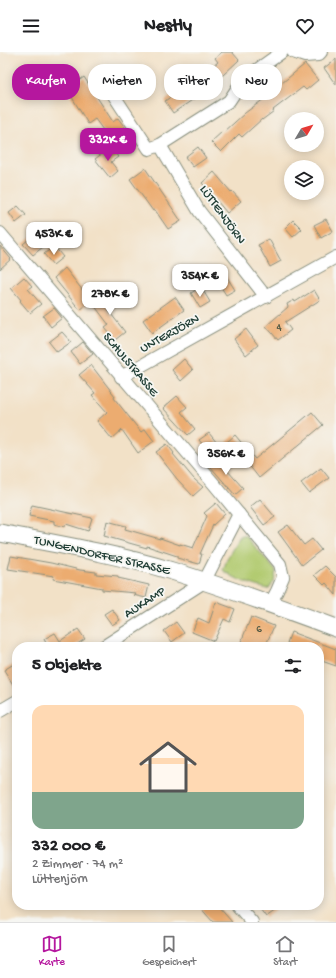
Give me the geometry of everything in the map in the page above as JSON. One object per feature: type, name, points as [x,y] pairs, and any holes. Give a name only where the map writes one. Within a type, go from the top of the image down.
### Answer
[{"type":"main road","name":"TUNGENDORFER STRASSE","points":[[0,533],[130,560],[171,571],[336,628]]},
{"type":"street","points":[[117,100],[149,149],[160,145],[229,101],[243,80],[282,52]]},
{"type":"street","points":[[293,52],[305,56],[318,55],[321,52]]},
{"type":"street","name":"LÜTTENJÖRN","points":[[160,145],[199,211],[266,297]]},
{"type":"street","name":"SCHULSTRASSE","points":[[0,233],[280,564],[283,577],[270,604]]},
{"type":"street","name":"UNTERJÖRN","points":[[122,377],[336,257]]},
{"type":"street","points":[[204,582],[239,514]]},
{"type":"street","name":"AUKAMP","points":[[111,642],[204,582]]},
{"type":"street","points":[[0,711],[12,704]]},
{"type":"street","points":[[241,910],[252,922]]},
{"type":"green space","points":[[240,536],[246,536],[276,571],[274,582],[268,589],[244,582],[223,570],[228,557]]},
{"type":"building","points":[[222,52],[232,52],[239,60],[235,64],[231,64],[231,68],[223,75],[223,64],[216,64],[218,62],[215,58]]},
{"type":"building","points":[[336,59],[336,85],[324,68]]},
{"type":"building","points":[[305,64],[318,80],[306,90],[303,87],[262,119],[242,137],[239,134],[221,152],[211,142],[263,100],[282,100],[282,83]]},
{"type":"building","points":[[84,77],[88,83],[88,100],[99,100],[113,122],[118,118],[126,129],[111,141],[95,119],[88,124],[74,100],[80,100],[80,80]]},
{"type":"building","points":[[166,100],[192,100],[173,113],[165,101]]},
{"type":"building","points":[[111,147],[118,157],[111,162],[118,171],[110,178],[95,159]]},
{"type":"building","points":[[198,147],[206,158],[193,167],[185,157]]},
{"type":"building","points":[[145,168],[181,221],[168,229],[130,179]]},
{"type":"building","points":[[214,172],[241,201],[227,213],[202,183]]},
{"type":"building","points":[[18,206],[26,215],[16,223],[9,213]]},
{"type":"building","points":[[326,219],[333,231],[321,238],[314,225]]},
{"type":"building","points":[[293,220],[302,229],[293,237],[285,228]]},
{"type":"building","points":[[34,235],[43,247],[33,255],[23,244]]},
{"type":"building","points":[[269,239],[281,261],[270,267],[258,245]]},
{"type":"building","points":[[0,246],[11,259],[0,269]]},
{"type":"building","points":[[54,246],[63,257],[53,265],[44,254]]},
{"type":"building","points":[[220,266],[235,290],[226,295],[211,271]]},
{"type":"building","points":[[65,268],[91,301],[80,310],[54,278]]},
{"type":"building","points":[[24,277],[32,286],[28,289],[41,304],[30,313],[11,288]]},
{"type":"building","points":[[201,287],[210,302],[200,308],[191,293]]},
{"type":"building","points":[[314,290],[320,300],[285,322],[291,330],[278,340],[266,326],[288,307],[287,304],[294,300],[295,302]]},
{"type":"building","points":[[109,293],[117,303],[108,310],[125,332],[115,340],[105,328],[109,325],[94,305]]},
{"type":"building","points":[[175,297],[184,310],[152,333],[143,320]]},
{"type":"building","points":[[54,308],[62,318],[51,327],[43,316]]},
{"type":"building","points":[[246,329],[258,345],[246,355],[234,339]]},
{"type":"building","points":[[62,332],[71,342],[57,352],[49,342]]},
{"type":"building","points":[[83,342],[93,354],[80,364],[71,352]]},
{"type":"building","points":[[184,359],[193,370],[181,381],[172,370]]},
{"type":"building","points":[[91,365],[115,396],[114,398],[141,432],[145,429],[154,441],[138,453],[122,430],[112,439],[97,421],[107,412],[92,395],[95,393],[79,375]]},
{"type":"building","points":[[177,396],[187,407],[181,412],[195,429],[188,435],[163,408]]},
{"type":"building","points":[[312,412],[323,425],[259,478],[241,455],[239,456],[227,442],[235,435],[255,459]]},
{"type":"building","points":[[209,433],[217,443],[207,450],[199,440]]},
{"type":"building","points":[[167,444],[174,453],[173,454],[194,479],[203,487],[193,496],[177,479],[156,452]]},
{"type":"building","points":[[220,458],[229,468],[227,470],[243,488],[235,495],[210,466]]},
{"type":"building","points":[[321,468],[329,478],[309,493],[301,483]]},
{"type":"building","points":[[260,499],[275,517],[264,525],[250,507]]},
{"type":"building","points":[[216,503],[225,514],[213,525],[200,554],[202,554],[199,564],[177,558],[177,556],[147,546],[147,548],[104,536],[107,521],[126,526],[125,529],[193,548],[207,516],[204,513]]},
{"type":"building","points":[[32,505],[92,518],[88,531],[66,524],[65,527],[54,524],[54,521],[29,516]]},
{"type":"building","points":[[288,525],[304,545],[312,539],[321,550],[302,565],[278,532]]},
{"type":"building","points":[[11,556],[96,572],[96,574],[118,576],[118,578],[149,585],[146,598],[133,595],[136,593],[102,590],[102,588],[53,579],[54,576],[8,569]]},
{"type":"building","points":[[325,566],[336,577],[336,595],[326,583],[324,585],[314,575]]},
{"type":"building","points":[[216,602],[235,609],[230,622],[224,619],[214,641],[192,632],[198,618],[209,623]]},
{"type":"building","points":[[112,609],[120,620],[112,625],[104,614]]},
{"type":"building","points":[[251,617],[274,626],[267,642],[241,642]]},
{"type":"building","points":[[176,622],[184,633],[172,642],[164,631]]},
{"type":"building","points":[[78,629],[85,639],[80,642],[46,642],[44,639],[55,633],[60,641]]},
{"type":"building","points":[[291,632],[317,642],[287,642]]},
{"type":"building","points":[[324,644],[336,649],[336,666],[324,662]]},
{"type":"building","points":[[12,665],[12,683],[4,670]]},
{"type":"building","points":[[202,910],[221,910],[232,922],[213,922]]},
{"type":"building","points":[[261,910],[276,910],[266,917]]}]
